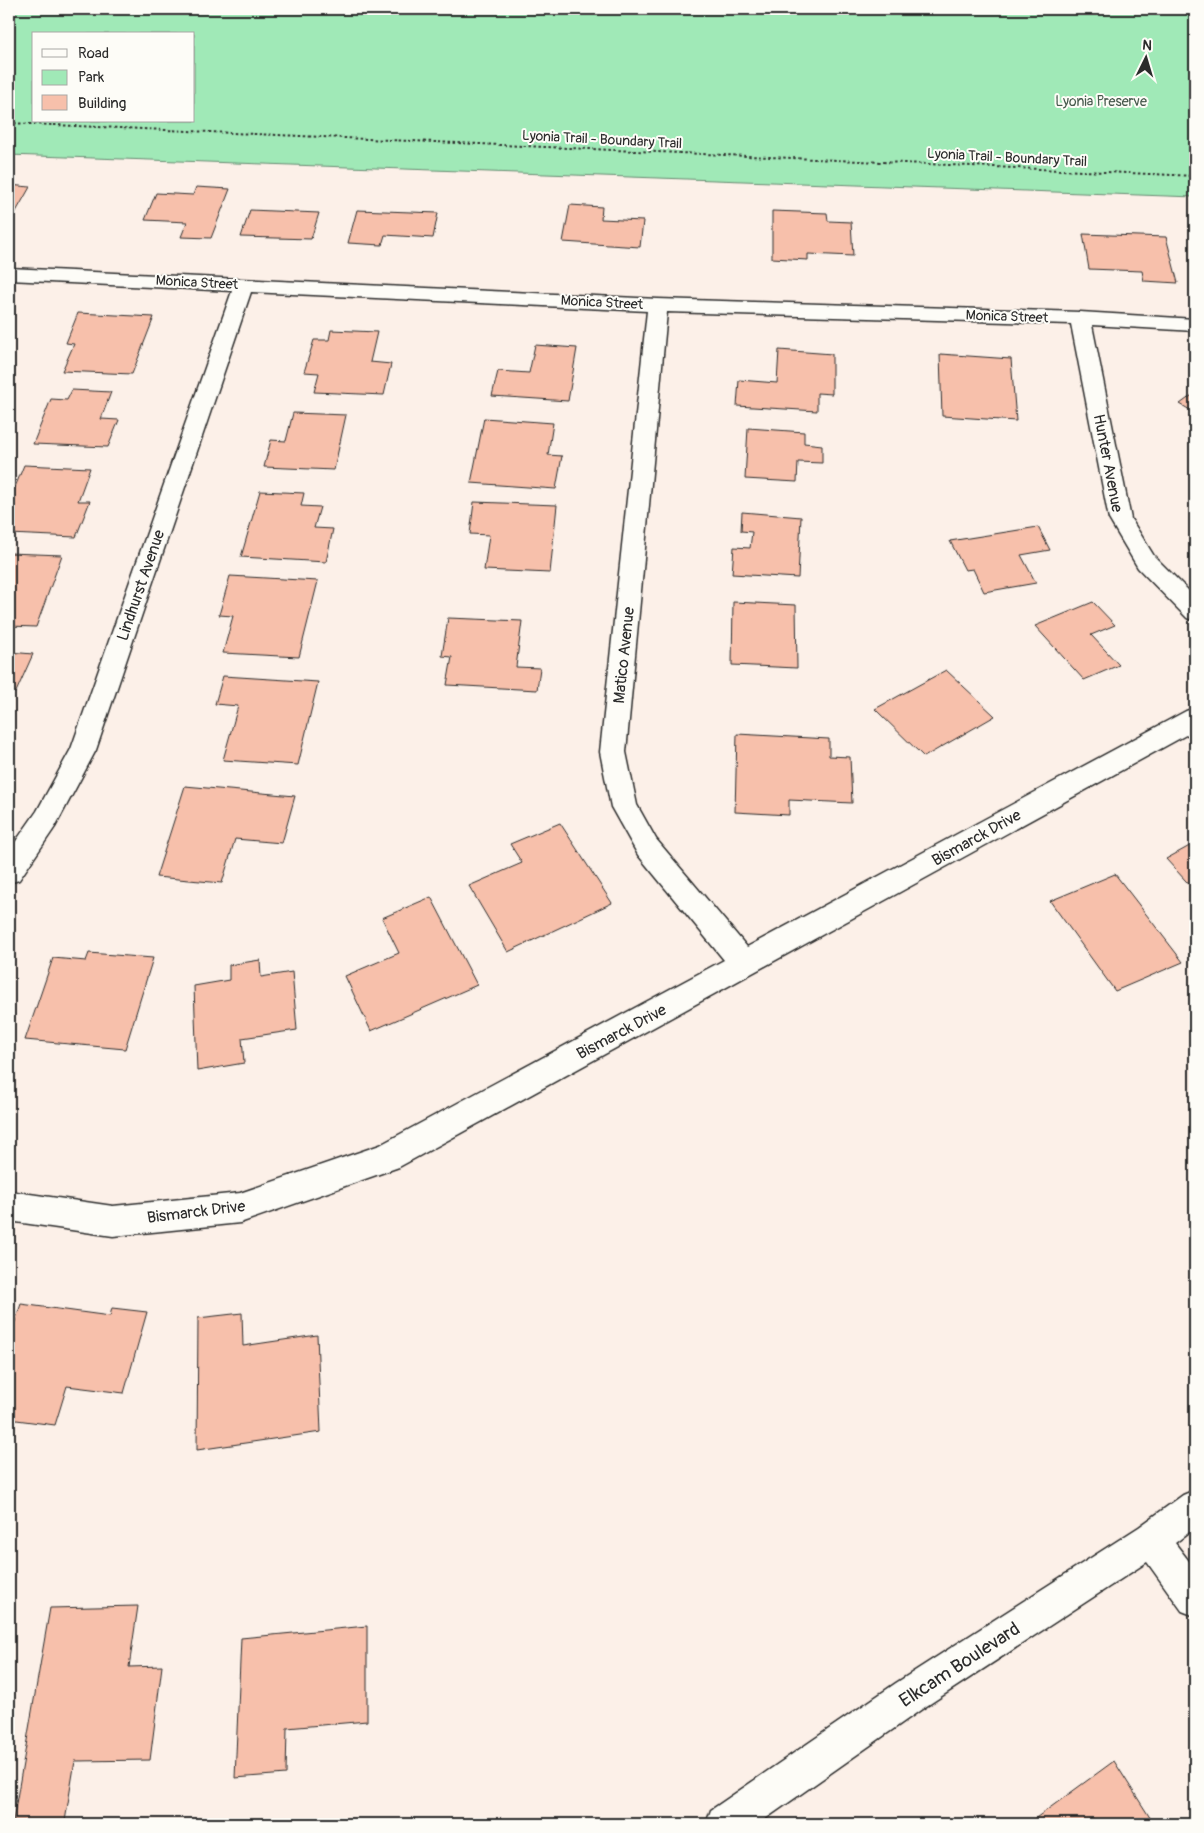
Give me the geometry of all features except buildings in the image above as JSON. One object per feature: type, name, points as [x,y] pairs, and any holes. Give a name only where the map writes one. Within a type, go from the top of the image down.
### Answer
[{"type":"street","name":"Monica Street","points":[[9,274],[658,305],[1080,318],[1195,325]]},
{"type":"street","name":"Lindhurst Avenue","points":[[9,872],[46,819],[83,750],[244,284]]},
{"type":"street","name":"Matico Avenue","points":[[658,305],[613,752],[624,807],[647,848],[744,964]]},
{"type":"street","name":"Hunter Avenue","points":[[1080,318],[1120,519],[1146,562],[1195,612]]},
{"type":"street","name":"Bismarck Drive","points":[[9,1206],[113,1221],[240,1208],[388,1157],[1195,718]]},
{"type":"street","name":"Elkcam Boulevard","points":[[725,1824],[909,1696],[1151,1539],[1195,1507]]},
{"type":"street","points":[[1151,1539],[1195,1598]]},
{"type":"path","name":"Lyonia Trail - Boundary Trail","points":[[9,123],[1195,176]]},
{"type":"green space","name":"Lyonia Preserve","points":[[9,9],[1195,9],[1195,197],[9,155]]}]
